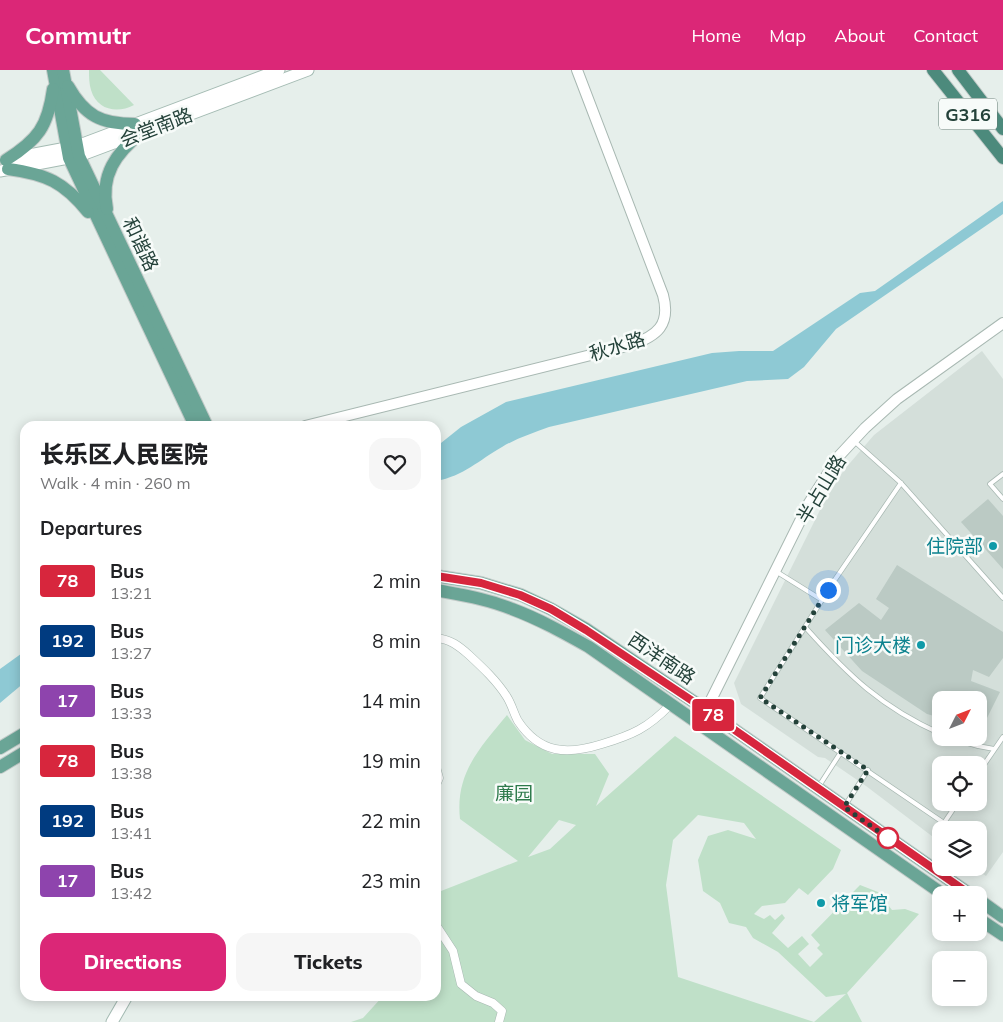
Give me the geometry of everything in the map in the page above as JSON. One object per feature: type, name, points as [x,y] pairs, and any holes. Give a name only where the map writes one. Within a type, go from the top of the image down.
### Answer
[{"type":"highway","name":"G316","points":[[933,70],[1003,158]]},
{"type":"highway","name":"G316","points":[[958,70],[1003,128]]},
{"type":"main road","name":"会堂南路","points":[[138,128],[279,70]]},
{"type":"main road","name":"会堂南路","points":[[4,165],[73,152],[308,70]]},
{"type":"main road","points":[[59,75],[88,113],[104,121],[138,128],[109,169],[105,194],[107,230]]},
{"type":"main road","points":[[4,165],[32,143],[43,128],[59,75]]},
{"type":"main road","name":"和谐路","points":[[59,75],[73,152],[193,421]]},
{"type":"main road","points":[[4,165],[39,174],[66,188],[107,230]]},
{"type":"main road","name":"和谐路","points":[[107,230],[204,421]]},
{"type":"main road","name":"西洋南路","points":[[441,577],[481,583],[503,589],[551,609],[586,630],[706,710],[958,886]]},
{"type":"main road","name":"西洋南路","points":[[441,591],[511,608],[546,623],[589,647],[932,887]]},
{"type":"main road","points":[[0,748],[20,736]]},
{"type":"main road","points":[[0,768],[20,755]]},
{"type":"main road","points":[[987,906],[1003,917]]},
{"type":"main road","points":[[987,924],[1003,935]]},
{"type":"main road","points":[[112,1022],[124,1001]]},
{"type":"street","name":"秋水路","points":[[325,421],[631,344],[649,337],[660,328],[666,311],[663,295],[577,70]]},
{"type":"street","name":"半占山路","points":[[706,710],[820,482],[853,440],[878,415],[920,382],[1003,323]]},
{"type":"street","points":[[441,639],[452,641],[496,681],[508,699],[517,719],[529,735],[544,746],[563,751],[589,748],[640,730],[654,721],[670,705]]},
{"type":"street","points":[[441,933],[453,951],[461,984],[476,996],[493,1003],[502,1011],[499,1022]]},
{"type":"lane","points":[[853,440],[901,483],[1003,598]]},
{"type":"lane","points":[[1003,474],[990,484],[1003,498]]},
{"type":"lane","points":[[901,483],[822,600],[760,698],[944,823],[952,811]]},
{"type":"lane","points":[[776,571],[822,600]]},
{"type":"lane","points":[[806,628],[847,672],[875,697],[910,720],[932,730]]},
{"type":"lane","points":[[987,760],[1003,737]]},
{"type":"lane","points":[[978,746],[994,749]]},
{"type":"lane","points":[[817,788],[841,752]]},
{"type":"lane","points":[[844,807],[868,770]]},
{"type":"shaded area","points":[[982,351],[1003,379],[1003,852],[987,875],[987,821],[932,821],[932,836],[866,786],[825,758],[818,757],[741,704],[734,683],[823,504],[844,470],[874,435]]},
{"type":"green space","points":[[89,70],[100,70],[134,105],[121,109],[103,106],[94,97],[91,90]]},
{"type":"green space","name":"廉园","points":[[507,715],[525,740],[552,754],[595,754],[609,774],[596,806],[675,736],[841,850],[833,869],[808,895],[799,888],[785,903],[762,906],[754,914],[764,919],[770,915],[775,920],[782,914],[785,918],[772,933],[788,948],[802,936],[809,944],[798,954],[810,967],[823,954],[817,948],[820,945],[811,935],[860,885],[878,892],[892,910],[905,909],[919,914],[847,993],[862,1022],[814,1022],[351,1022],[363,1018],[378,1001],[441,1001],[441,891],[518,861],[460,819],[459,803],[461,788],[479,750]],"holes":[[[698,815],[744,823],[756,839],[728,830],[708,836],[698,860],[703,891],[720,903],[729,923],[746,927],[753,938],[778,952],[826,997],[846,994],[814,1022],[678,977],[666,885],[673,840]],[[559,820],[576,825],[550,849],[528,857]]]},
{"type":"water","points":[[1003,201],[1003,214],[836,329],[804,367],[788,379],[747,381],[549,427],[508,444],[471,467],[441,480],[441,443],[461,427],[506,402],[712,353],[773,351],[860,293],[875,291]]},
{"type":"water","points":[[20,655],[20,686],[0,703],[0,669]]},
{"type":"building","name":"住院部","points":[[988,499],[1003,516],[1003,569],[961,522]]},
{"type":"building","name":"门诊大楼","points":[[897,565],[1003,632],[1003,658],[989,677],[973,670],[971,681],[1000,692],[988,716],[988,691],[932,691],[932,715],[862,671],[825,630],[859,603],[881,620],[889,608],[876,599]]},
{"type":"bus line","name":"78","points":[[441,577],[481,583],[503,589],[551,609],[586,630],[706,710],[958,886]]},
{"type":"place","name":"住院部","points":[[993,546]]},
{"type":"place","name":"门诊大楼","points":[[921,645]]},
{"type":"place","name":"将军馆","points":[[821,903]]},
{"type":"route","points":[[828,590],[806,628],[760,698],[868,770],[844,807],[891,840],[888,838]]}]
